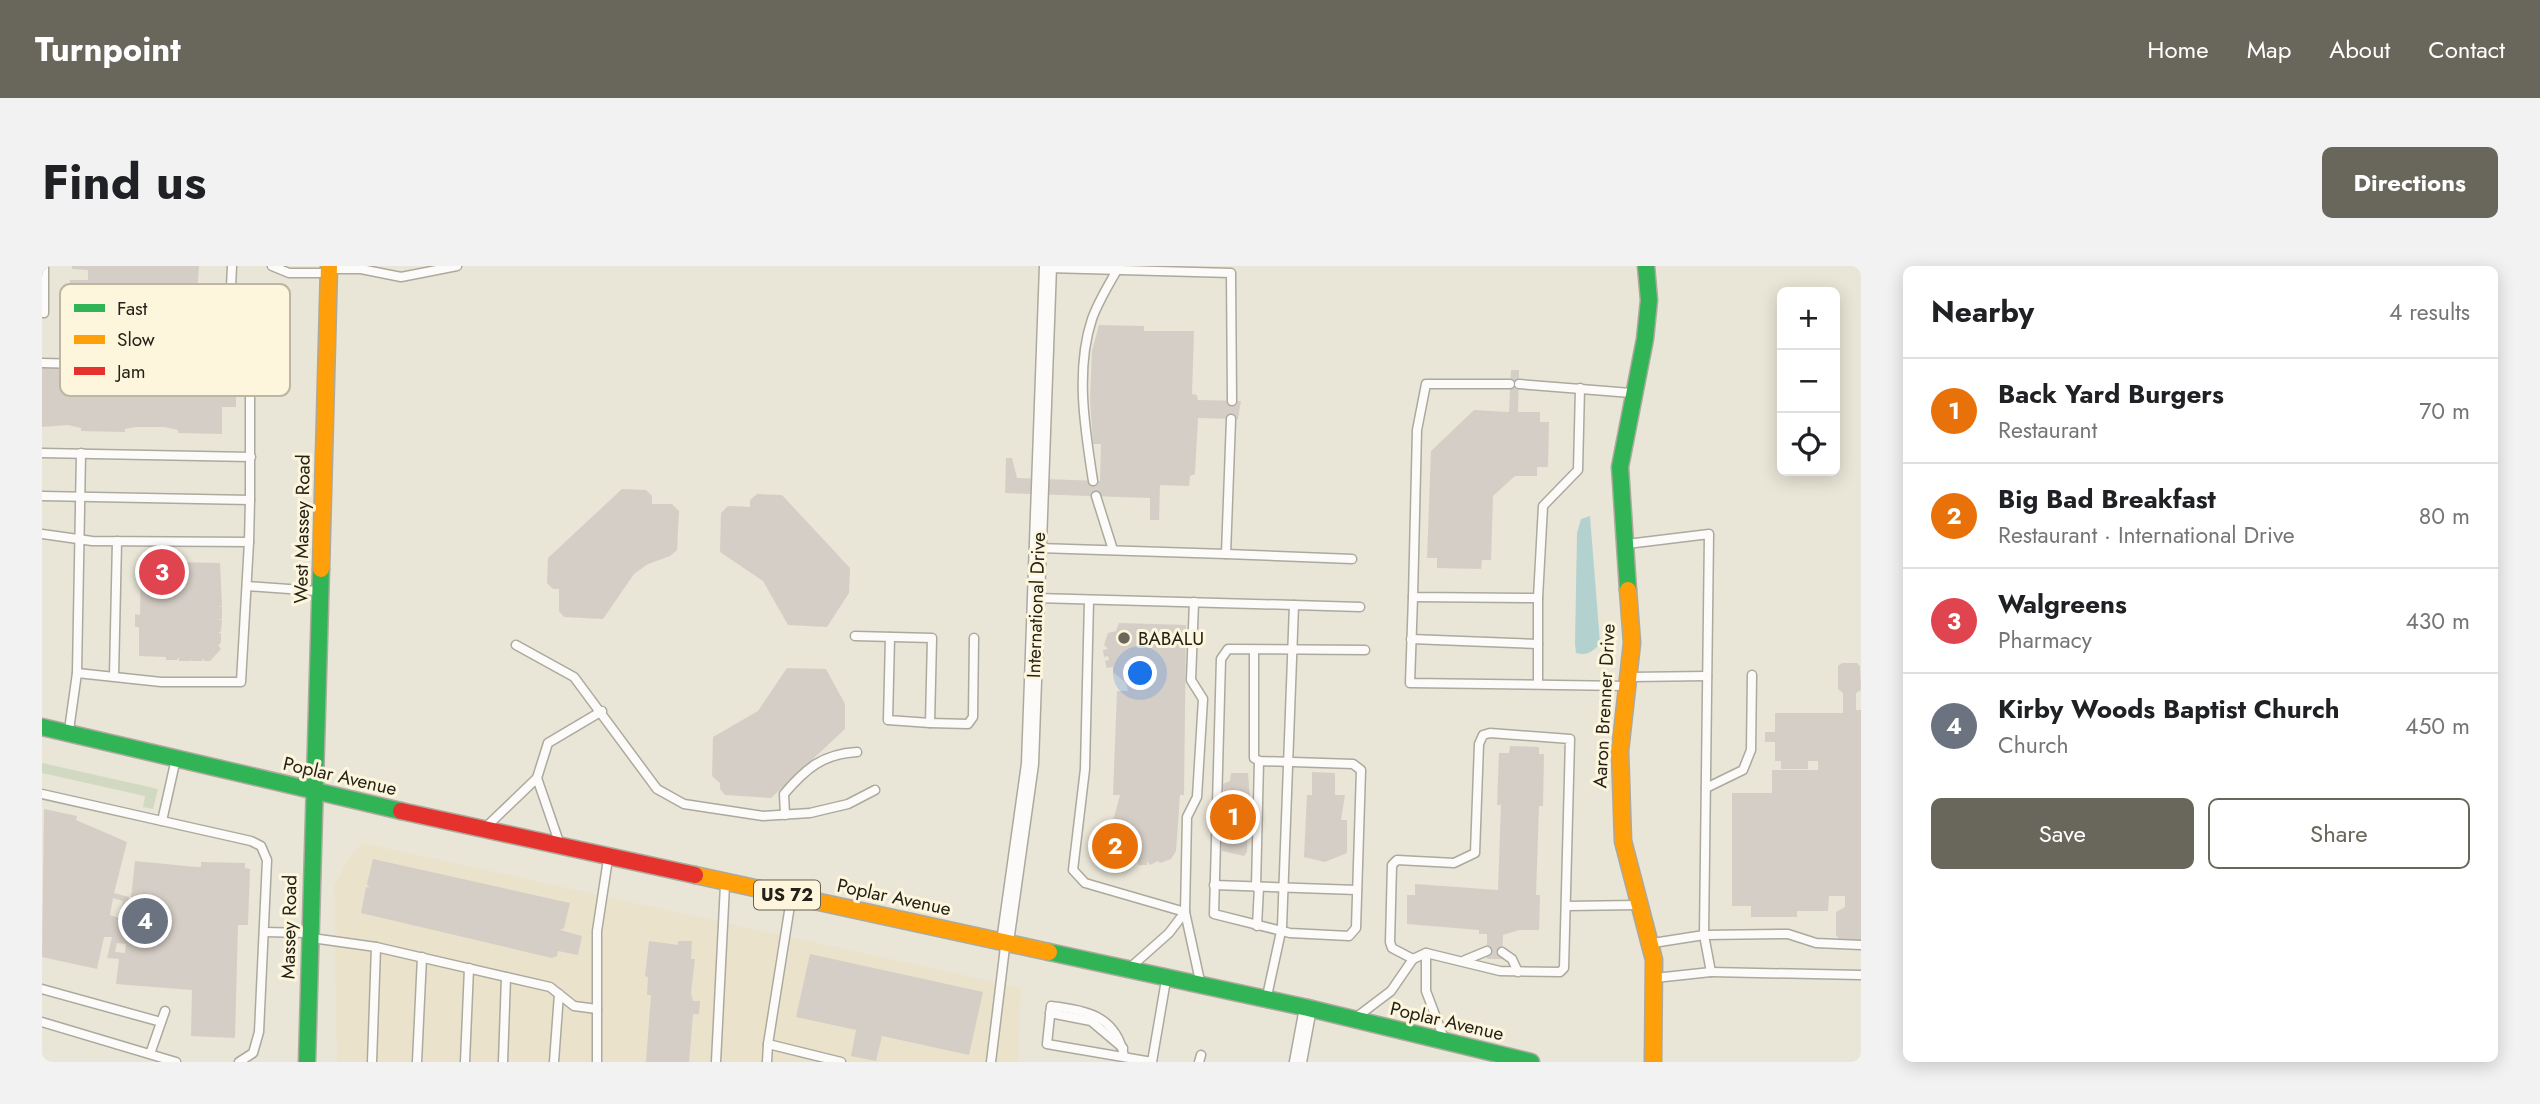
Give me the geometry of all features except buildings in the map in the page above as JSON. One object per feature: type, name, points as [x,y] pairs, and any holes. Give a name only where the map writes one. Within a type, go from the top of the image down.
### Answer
[{"type":"street","name":"Aaron Brenner Drive","points":[[1646,266],[1647,318],[1620,467],[1632,643],[1620,751],[1623,841],[1650,943],[1653,978],[1653,1062]]},
{"type":"street","name":"International Drive","points":[[1005,942],[1030,764],[1048,267]]},
{"type":"street","name":"West Massey Road","points":[[314,792],[322,591],[329,269]]},
{"type":"street","name":"Poplar Avenue","points":[[42,727],[314,792],[1308,1007],[1353,1021],[1531,1062]]},
{"type":"street","name":"Massey Road","points":[[307,1062],[314,792]]},
{"type":"street","points":[[1298,1062],[1308,1007]]},
{"type":"street","points":[[1458,1062],[1462,1045]]},
{"type":"lane","points":[[44,266],[44,313]]},
{"type":"lane","points":[[231,284],[232,266]]},
{"type":"lane","points":[[272,266],[289,273],[361,269],[401,277],[457,266]]},
{"type":"lane","points":[[1048,267],[1231,273],[1233,401]]},
{"type":"lane","points":[[1093,481],[1083,391],[1087,346],[1092,320],[1117,270]]},
{"type":"lane","points":[[42,363],[60,363]]},
{"type":"lane","points":[[1634,393],[1514,384],[1426,384],[1417,430],[1410,683],[1627,682],[1707,676]]},
{"type":"lane","points":[[1538,684],[1538,598],[1543,506],[1578,470],[1580,388]]},
{"type":"lane","points":[[77,673],[161,682],[241,682],[249,542],[250,396]]},
{"type":"lane","points":[[1226,554],[1231,419]]},
{"type":"lane","points":[[42,453],[251,457]]},
{"type":"lane","points":[[69,733],[77,673],[81,453]]},
{"type":"lane","points":[[42,496],[250,500]]},
{"type":"lane","points":[[1097,496],[1113,550]]},
{"type":"lane","points":[[42,534],[117,541],[249,542]]},
{"type":"lane","points":[[1624,544],[1709,534],[1704,935],[1711,972]]},
{"type":"lane","points":[[114,677],[117,541]]},
{"type":"lane","points":[[1038,548],[1352,559]]},
{"type":"lane","points":[[247,586],[322,591]]},
{"type":"lane","points":[[1413,597],[1538,598]]},
{"type":"lane","points":[[1036,598],[1360,607]]},
{"type":"lane","points":[[1089,600],[1085,769],[1073,870],[1084,883],[1185,912]]},
{"type":"lane","points":[[1195,602],[1191,680],[1203,699],[1197,797],[1187,817],[1185,912],[1201,984]]},
{"type":"lane","points":[[1267,999],[1281,932],[1294,605]]},
{"type":"lane","points":[[855,636],[932,638],[929,723]]},
{"type":"lane","points":[[890,637],[888,720],[929,723],[971,723],[974,638]]},
{"type":"lane","points":[[1410,639],[1538,644]]},
{"type":"lane","points":[[516,645],[574,677],[602,710],[638,766],[657,789],[684,804],[713,811],[763,816],[785,815],[848,804],[874,790]]},
{"type":"lane","points":[[1259,761],[1353,764],[1361,770],[1356,928],[1349,936],[1281,932],[1215,915],[1221,659],[1228,649],[1364,650]]},
{"type":"lane","points":[[1254,650],[1252,752],[1259,761],[1256,926]]},
{"type":"lane","points":[[1706,788],[1743,770],[1751,750],[1752,675]]},
{"type":"lane","points":[[484,829],[537,778],[548,743],[602,710]]},
{"type":"lane","points":[[1353,1021],[1391,991],[1413,959],[1426,953],[1465,960],[1500,971],[1560,972],[1564,968],[1570,738],[1502,734],[1483,736],[1479,744],[1475,853],[1454,863],[1397,860],[1392,865],[1390,942],[1392,948],[1413,959]]},
{"type":"lane","points":[[785,815],[784,794],[813,766],[834,753],[857,752]]},
{"type":"lane","points":[[162,821],[176,758]]},
{"type":"lane","points":[[537,778],[560,846]]},
{"type":"lane","points":[[42,794],[251,841],[261,846],[268,874],[257,1045],[253,1053],[239,1062]]},
{"type":"lane","points":[[597,1062],[597,931],[608,856]]},
{"type":"lane","points":[[716,1062],[726,882]]},
{"type":"lane","points":[[1214,886],[1357,890]]},
{"type":"lane","points":[[768,1062],[768,1044],[792,896]]},
{"type":"lane","points":[[1567,906],[1641,905]]},
{"type":"lane","points":[[1129,969],[1169,933],[1185,912]]},
{"type":"lane","points":[[265,932],[310,935],[422,957],[550,987],[574,1006],[597,1009]]},
{"type":"lane","points":[[1650,943],[1704,935],[1788,934],[1816,943],[1861,946]]},
{"type":"lane","points":[[991,1062],[1005,942]]},
{"type":"lane","points":[[372,1062],[376,947]]},
{"type":"lane","points":[[1465,960],[1487,951]]},
{"type":"lane","points":[[1502,952],[1512,960],[1518,972]]},
{"type":"lane","points":[[1426,953],[1426,991],[1445,1042]]},
{"type":"lane","points":[[417,1062],[422,957]]},
{"type":"lane","points":[[465,1062],[469,968]]},
{"type":"lane","points":[[1653,978],[1711,972],[1861,975]]},
{"type":"lane","points":[[503,1062],[506,977]]},
{"type":"lane","points":[[1123,1052],[1121,1040],[1104,1019],[1051,1006],[1047,1044],[1123,1052],[1152,1062],[1167,977]]},
{"type":"lane","points":[[42,989],[160,1022]]},
{"type":"lane","points":[[554,1062],[559,994]]},
{"type":"lane","points":[[150,1054],[164,1011]]},
{"type":"lane","points":[[42,1022],[176,1062]]},
{"type":"lane","points":[[768,1044],[807,1058],[842,1062]]},
{"type":"shaded area","points":[[362,843],[1021,988],[1018,1062],[337,1062],[334,887],[347,861]]},
{"type":"green space","points":[[42,763],[158,789],[153,809],[143,807],[145,796],[42,773]]},
{"type":"water","points":[[1590,516],[1600,643],[1590,652],[1580,654],[1576,653],[1575,644],[1577,533],[1581,519]]},
{"type":"traffic: fast","points":[[1628,590],[1620,467],[1645,339],[1649,300],[1646,266]]},
{"type":"traffic: fast","points":[[307,1062],[321,569]]},
{"type":"traffic: fast","points":[[42,727],[401,811]]},
{"type":"traffic: fast","points":[[1049,952],[1308,1008],[1531,1062]]},
{"type":"traffic: slow","points":[[321,569],[329,266]]},
{"type":"traffic: slow","points":[[1628,590],[1632,643],[1620,751],[1623,841],[1654,960],[1653,1062]]},
{"type":"traffic: slow","points":[[695,875],[1049,952]]},
{"type":"traffic: jam","points":[[401,811],[695,875]]},
{"type":"place","name":"Walgreens","points":[[162,572]]},
{"type":"place","name":"BABALU","points":[[1124,638]]},
{"type":"place","name":"Back Yard Burgers","points":[[1233,817]]},
{"type":"place","name":"Big Bad Breakfast","points":[[1115,846]]},
{"type":"place","name":"Kirby Woods Baptist Church","points":[[145,921]]}]
